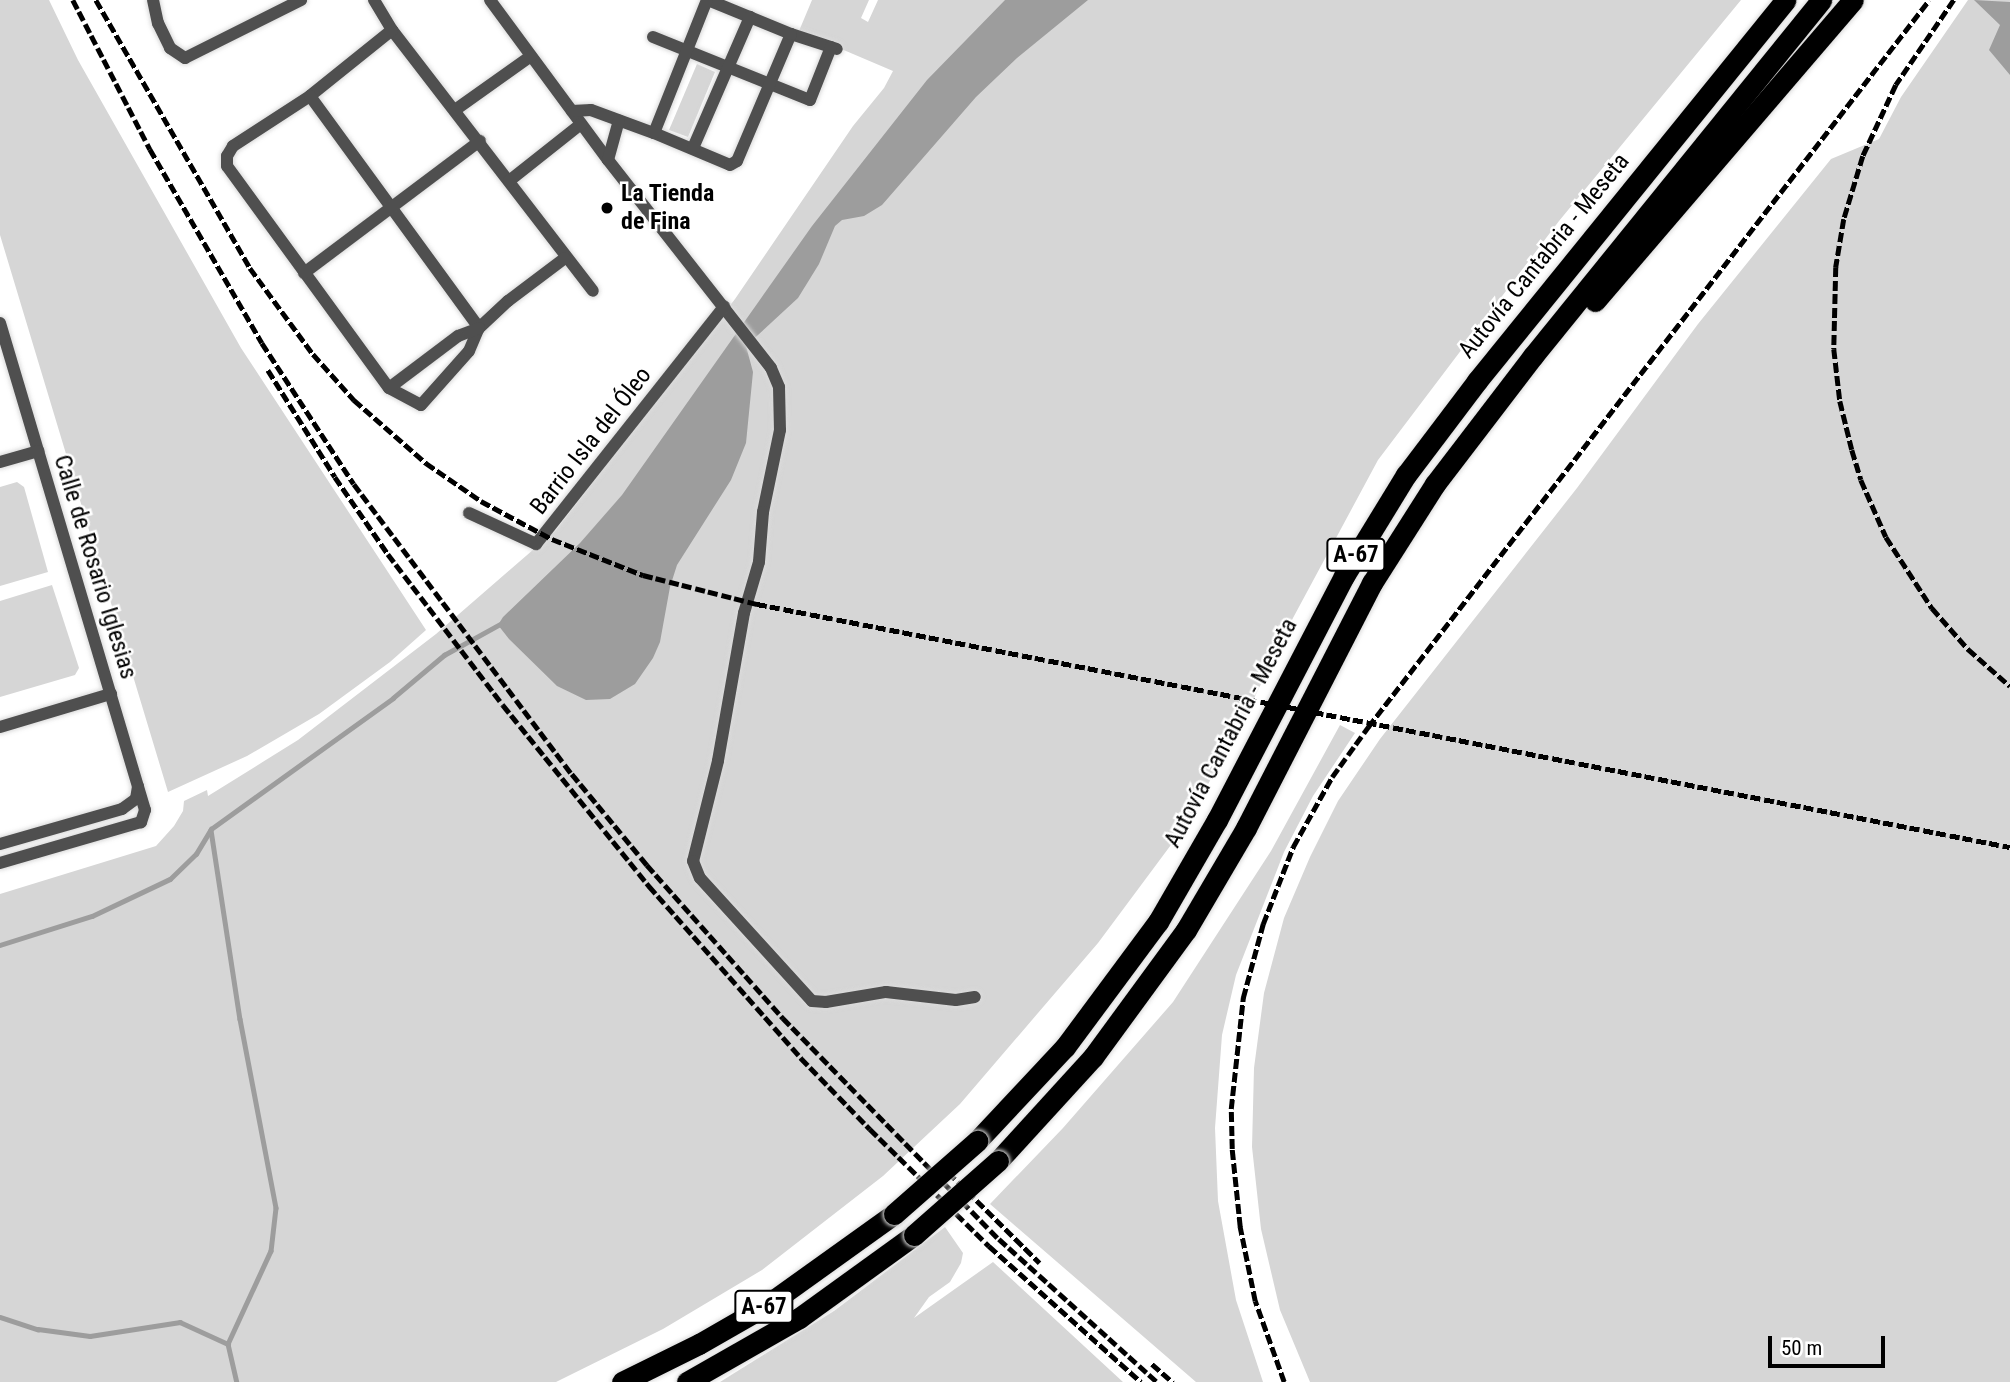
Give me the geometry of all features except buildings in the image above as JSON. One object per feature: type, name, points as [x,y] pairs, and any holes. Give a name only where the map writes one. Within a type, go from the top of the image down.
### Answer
[{"type":"highway","points":[[1652,164],[1776,0]]},
{"type":"highway","name":"Autovía Cantabria - Meseta","points":[[622,1382],[699,1344],[766,1305],[894,1214],[976,1141],[1065,1047],[1158,922],[1217,820],[1344,576],[1406,475],[1477,381],[1785,0]]},
{"type":"highway","name":"A-67","points":[[687,1382],[799,1318],[914,1235],[998,1161],[1093,1057],[1186,930],[1246,828],[1353,617],[1415,514],[1483,419],[1821,0]]},
{"type":"highway","points":[[1415,514],[1849,4]]},
{"type":"street","points":[[153,0],[158,23],[170,48],[186,58],[301,0]]},
{"type":"street","points":[[374,0],[392,30],[593,291]]},
{"type":"street","points":[[489,0],[608,160],[771,368],[779,387],[780,430],[763,512],[758,562],[744,613],[718,761],[693,861],[700,878],[812,1001],[825,1002],[886,992],[956,1000],[975,997]]},
{"type":"street","points":[[653,37],[687,51],[727,66],[810,100],[835,49],[708,0],[687,51],[654,132]]},
{"type":"street","points":[[693,148],[750,17]]},
{"type":"street","points":[[392,30],[310,96],[233,146],[227,156],[227,166],[389,388],[421,405],[469,351],[479,328]]},
{"type":"street","points":[[572,111],[591,110],[654,132],[730,165],[737,161],[791,34]]},
{"type":"street","points":[[455,110],[531,56]]},
{"type":"street","points":[[310,96],[479,328]]},
{"type":"street","points":[[608,160],[619,120]]},
{"type":"street","points":[[509,181],[581,124]]},
{"type":"street","points":[[304,273],[480,141]]},
{"type":"street","points":[[389,388],[458,336],[479,328],[508,301],[565,258]]},
{"type":"street","name":"Barrio Isla del Óleo","points":[[470,513],[536,544],[724,306]]},
{"type":"street","name":"Calle de Rosario Iglesias","points":[[0,323],[145,810],[141,822],[0,863]]},
{"type":"street","points":[[0,462],[38,451]]},
{"type":"street","points":[[0,727],[111,694]]},
{"type":"street","points":[[0,844],[122,809],[136,799],[138,782]]},
{"type":"shaded area","points":[[0,0],[49,0],[78,60],[241,348],[426,630],[390,662],[319,714],[247,756],[168,792],[0,235]]},
{"type":"shaded area","points":[[812,0],[869,0],[861,18],[868,22],[878,0],[1741,0],[1559,221],[1378,460],[1293,618],[1245,717],[1185,826],[1098,943],[960,1104],[883,1176],[762,1270],[663,1329],[556,1382],[0,1382],[0,894],[156,846],[174,826],[183,811],[184,801],[207,790],[208,796],[298,740],[436,634],[556,530],[735,299],[853,126],[884,88],[893,71],[799,31]]},
{"type":"shaded area","points":[[1005,0],[1088,0],[1017,58],[976,97],[882,205],[864,216],[842,220],[835,226],[819,264],[798,298],[746,346],[753,372],[746,443],[731,480],[677,565],[660,642],[653,658],[635,684],[610,699],[586,700],[557,686],[498,625],[503,617],[580,543],[622,495],[812,226],[927,80]]},
{"type":"shaded area","points":[[1968,0],[2010,0],[2010,1382],[1310,1382],[1280,1310],[1261,1229],[1252,1147],[1254,1068],[1264,993],[1284,918],[1310,857],[1338,801],[1380,739],[1577,488],[1698,324],[1831,159],[1879,139],[1901,97]]},
{"type":"shaded area","points":[[1974,0],[2010,2],[2010,75],[1989,50],[2000,25]]},
{"type":"shaded area","points":[[697,64],[715,72],[688,137],[669,130]]},
{"type":"shaded area","points":[[17,482],[24,487],[48,572],[0,586],[0,487]]},
{"type":"shaded area","points":[[52,585],[79,668],[75,675],[0,697],[0,601]]},
{"type":"shaded area","points":[[1340,725],[1355,733],[1313,796],[1284,852],[1236,975],[1222,1035],[1215,1128],[1218,1201],[1236,1300],[1263,1382],[1196,1382],[990,1204],[1063,1128],[1173,1002],[1271,851]]},
{"type":"shaded area","points":[[945,1227],[963,1253],[961,1263],[950,1282],[929,1297],[914,1318],[993,1262],[1123,1382],[720,1382],[834,1311]]},
{"type":"waterway","points":[[0,945],[92,916],[170,879],[196,854],[211,829],[393,698],[444,655],[502,623]]},
{"type":"waterway","points":[[211,830],[240,1019],[276,1208],[271,1251],[228,1344],[237,1382]]},
{"type":"waterway","points":[[0,1317],[38,1329],[90,1336],[180,1322],[228,1344]]},
{"type":"railway","points":[[73,0],[150,149],[262,343],[354,484],[572,774],[647,865],[783,1018],[999,1239],[1157,1382]]},
{"type":"railway","points":[[96,0],[250,268],[313,354],[354,400],[426,463],[481,501],[552,539],[643,575],[757,604],[2010,847]]},
{"type":"railway","points":[[1284,1382],[1255,1301],[1240,1227],[1231,1109],[1243,998],[1263,924],[1293,847],[1332,777],[1368,727],[1929,0]]},
{"type":"railway","points":[[1954,0],[1896,85],[1863,156],[1844,219],[1836,267],[1834,349],[1840,401],[1852,450],[1861,480],[1886,537],[1932,608],[1968,649],[2010,686]]},
{"type":"railway","points":[[268,370],[335,477],[388,554],[503,705],[649,886],[801,1058],[870,1129],[989,1246],[1141,1382]]},
{"type":"railway","points":[[948,1172],[1040,1263]]},
{"type":"railway","points":[[1152,1364],[1173,1382]]},
{"type":"place","name":"La Tienda de Fina","points":[[607,208]]}]
